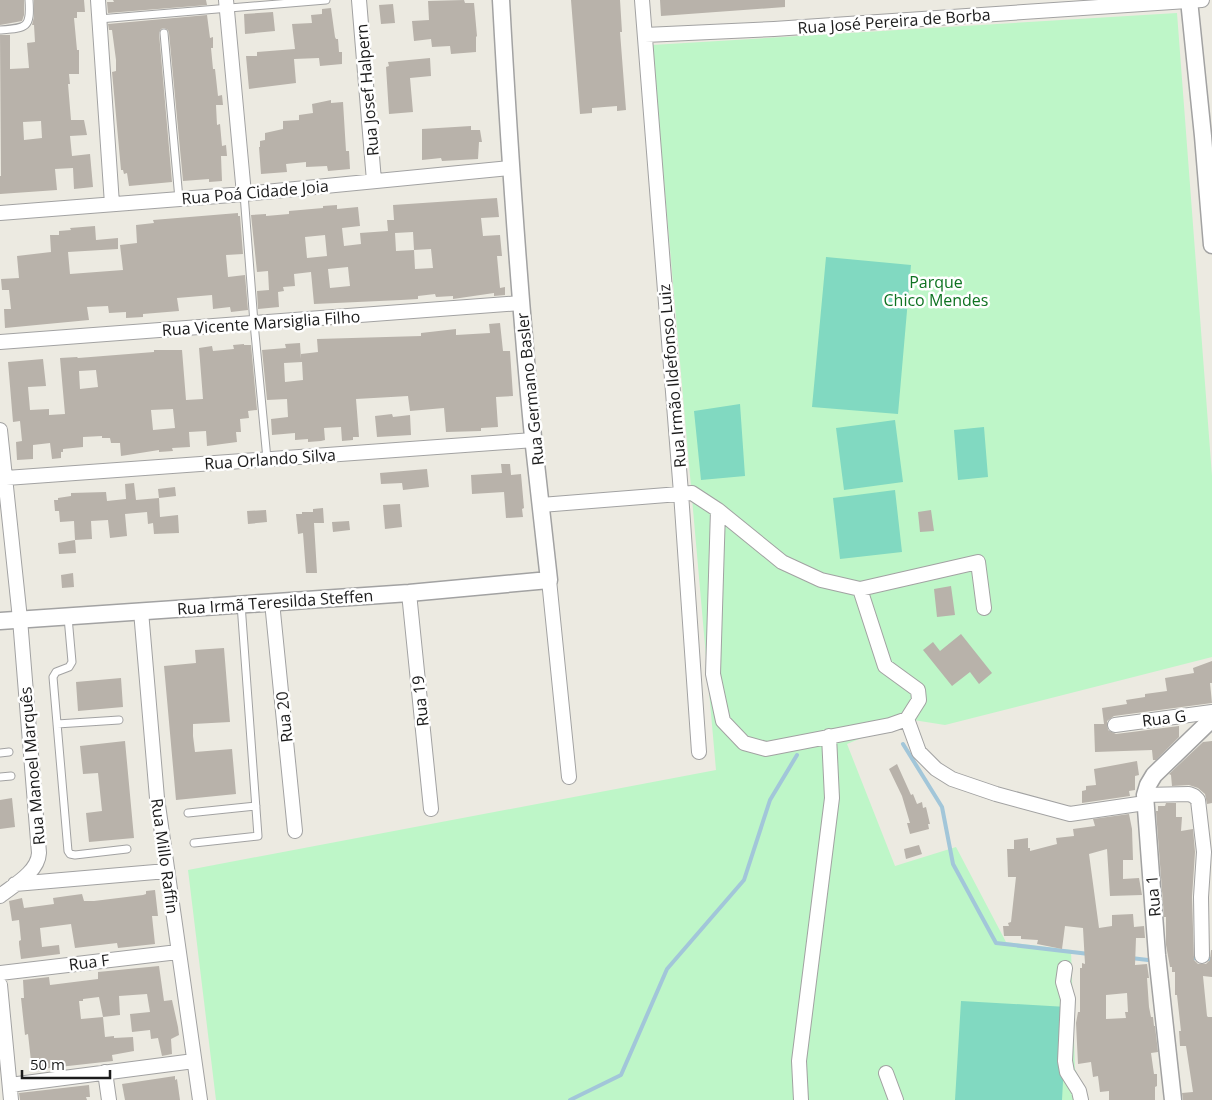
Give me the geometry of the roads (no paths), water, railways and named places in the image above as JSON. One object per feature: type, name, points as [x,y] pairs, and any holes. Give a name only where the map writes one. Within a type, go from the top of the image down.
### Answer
[{"type":"street","points":[[98,0],[112,204]]},
{"type":"street","name":"Rua Josef Halpern","points":[[359,0],[374,181]]},
{"type":"street","name":"Rua Germano Basler","points":[[500,0],[510,168],[521,303],[569,777]]},
{"type":"street","name":"Rua Irmão Ildefonso Luiz","points":[[642,0],[681,493],[699,752]]},
{"type":"street","points":[[1194,0],[1208,135],[1212,245]]},
{"type":"street","name":"Rua José Pereira de Borba","points":[[645,35],[774,29],[1194,0]]},
{"type":"street","points":[[226,4],[244,194]]},
{"type":"street","name":"Rua Poá Cidade Joia","points":[[0,212],[244,194],[510,168]]},
{"type":"street","name":"Rua Vicente Marsiglia Filho","points":[[0,342],[521,303]]},
{"type":"street","name":"Rua Manoel Marquês","points":[[0,430],[20,619],[39,853],[37,864],[0,896]]},
{"type":"street","name":"Rua Orlando Silva","points":[[6,478],[534,440]]},
{"type":"street","points":[[542,505],[692,493],[718,510],[782,562],[821,580],[860,590],[978,562],[984,608]]},
{"type":"street","points":[[718,510],[713,674],[723,721],[744,743],[766,749],[890,725],[907,719],[919,700],[918,690],[885,666],[860,590]]},
{"type":"street","name":"Rua Irmã Teresilda Steffen","points":[[0,620],[409,593],[549,580]]},
{"type":"street","name":"Rua 19","points":[[409,593],[430,809]]},
{"type":"street","name":"Rua 20","points":[[272,602],[295,831]]},
{"type":"street","name":"Rua Millo Raffin","points":[[141,611],[157,798],[200,1100]]},
{"type":"street","points":[[907,719],[919,752],[936,769],[952,780],[1070,814],[1145,799],[1188,794],[1194,796],[1198,800],[1204,852],[1202,956]]},
{"type":"street","points":[[1145,799],[1148,785],[1154,775],[1210,721]]},
{"type":"street","name":"Rua G","points":[[1115,725],[1210,721]]},
{"type":"street","points":[[801,1100],[799,1061],[832,798],[829,736]]},
{"type":"street","name":"Rua 1","points":[[1145,799],[1157,955],[1173,1100]]},
{"type":"street","points":[[15,884],[167,871]]},
{"type":"street","name":"Rua F","points":[[0,972],[178,952]]},
{"type":"street","points":[[1065,968],[1063,982],[1068,999],[1066,1067],[1067,1072],[1079,1091],[1081,1100]]},
{"type":"street","points":[[0,985],[11,1100]]},
{"type":"street","points":[[10,1085],[194,1061]]},
{"type":"street","points":[[105,1072],[109,1100]]},
{"type":"street","points":[[886,1073],[896,1100]]},
{"type":"lane","points":[[0,30],[26,25],[30,17],[29,0]]},
{"type":"lane","points":[[99,19],[226,4],[326,0]]},
{"type":"lane","points":[[164,33],[179,199]]},
{"type":"lane","points":[[244,194],[267,459]]},
{"type":"lane","points":[[194,843],[258,836],[241,604]]},
{"type":"lane","points":[[68,616],[72,662],[69,667],[54,674],[69,853],[74,855],[127,849]]},
{"type":"lane","points":[[57,724],[119,720]]},
{"type":"lane","points":[[0,753],[9,752]]},
{"type":"lane","points":[[0,777],[11,776]]},
{"type":"lane","points":[[188,813],[256,806]]},
{"type":"waterway","points":[[903,744],[942,807],[953,864],[996,943],[1089,954]]},
{"type":"waterway","points":[[570,1100],[621,1075],[667,969],[744,880],[770,800],[797,755]]},
{"type":"waterway","points":[[1131,958],[1148,960]]},
{"type":"waterway","points":[[1189,958],[1212,959]]},
{"type":"park label","name":"Parque Chico Mendes","points":[[936,291]]}]
